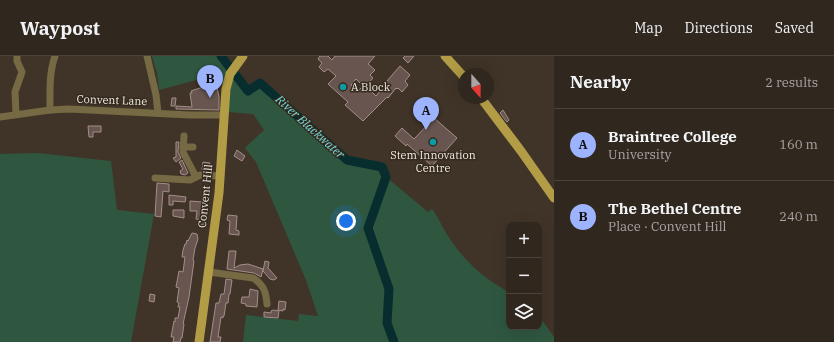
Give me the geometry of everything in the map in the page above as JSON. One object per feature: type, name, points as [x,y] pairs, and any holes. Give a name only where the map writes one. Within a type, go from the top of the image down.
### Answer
[{"type":"main road","points":[[445,56],[458,70]]},
{"type":"main road","name":"Convent Hill","points":[[199,342],[219,193],[227,83],[230,74],[240,59]]},
{"type":"main road","points":[[485,104],[521,151],[554,198]]},
{"type":"street","points":[[16,114],[15,92],[22,72],[17,61],[17,56]]},
{"type":"street","points":[[50,110],[50,84],[55,56]]},
{"type":"street","points":[[147,56],[156,96],[158,113]]},
{"type":"street","name":"Convent Lane","points":[[0,117],[50,110],[224,115]]},
{"type":"street","points":[[184,136],[183,152],[196,177]]},
{"type":"street","points":[[183,147],[193,147]]},
{"type":"street","points":[[156,178],[190,180],[200,175],[220,176]]},
{"type":"street","points":[[208,272],[253,278],[265,290],[267,304]]},
{"type":"green space","points":[[152,56],[221,56],[248,91],[260,83],[347,160],[382,167],[386,177],[428,212],[432,209],[454,245],[467,261],[482,275],[506,290],[506,330],[542,330],[542,320],[554,337],[554,342],[243,342],[246,315],[298,321],[299,314],[318,316],[306,280],[256,162],[245,148],[264,130],[253,114],[228,112],[227,88],[215,75],[159,90],[157,73]]},
{"type":"green space","points":[[38,153],[111,161],[117,210],[154,214],[131,342],[0,342],[0,154]]},
{"type":"building","name":"A Block","points":[[320,56],[328,56],[332,60],[335,56],[375,56],[368,64],[375,70],[370,75],[373,78],[366,86],[376,96],[381,90],[380,89],[400,66],[410,75],[405,81],[408,85],[402,92],[396,88],[388,98],[387,97],[363,121],[345,105],[348,102],[328,84],[336,76],[328,69],[324,72],[319,67],[322,63],[318,59]],"holes":[[[356,79],[363,86],[358,91],[351,85]]]},
{"type":"building","points":[[405,56],[414,56],[408,63],[403,58]]},
{"type":"building","points":[[216,83],[219,97],[219,110],[176,109],[176,106],[192,107],[191,91]]},
{"type":"building","points":[[172,98],[176,98],[175,106],[171,106]]},
{"type":"building","points":[[503,110],[509,120],[507,122],[500,113]]},
{"type":"building","name":"Stem Innovation Centre","points":[[434,118],[457,138],[432,166],[407,144],[406,146],[395,136],[402,128],[414,139]]},
{"type":"building","points":[[88,126],[101,126],[101,132],[93,132],[93,137],[89,137]]},
{"type":"building","points":[[176,142],[179,142],[178,152],[181,158],[176,162],[173,158],[176,157]]},
{"type":"building","points":[[237,150],[245,156],[242,161],[234,156]]},
{"type":"building","points":[[182,160],[188,173],[185,175],[181,174],[180,171],[183,169],[179,162]]},
{"type":"building","points":[[203,162],[210,163],[209,170],[202,170]]},
{"type":"building","points":[[157,183],[169,184],[169,192],[163,191],[161,217],[155,216]]},
{"type":"building","points":[[203,194],[208,195],[205,225],[199,224],[199,220],[196,219],[197,211],[190,211],[190,201],[202,202]]},
{"type":"building","points":[[169,195],[186,197],[185,202],[173,201],[173,205],[169,205]]},
{"type":"building","points":[[173,210],[184,210],[184,218],[173,216]]},
{"type":"building","points":[[228,215],[237,216],[236,230],[239,231],[239,235],[229,234],[230,221],[227,220]]},
{"type":"building","points":[[192,233],[197,234],[198,239],[193,260],[189,297],[183,324],[182,338],[180,342],[173,342],[174,337],[171,337],[174,321],[175,322],[175,318],[178,318],[180,307],[178,307],[179,303],[177,302],[179,288],[176,287],[179,271],[183,272],[185,257],[182,257],[183,250]]},
{"type":"building","points":[[229,251],[236,251],[234,268],[240,265],[248,264],[263,269],[261,277],[254,273],[227,269]]},
{"type":"building","points":[[265,261],[269,262],[268,268],[277,278],[274,280],[270,279],[263,271]]},
{"type":"building","points":[[226,279],[232,280],[228,303],[226,303],[223,318],[221,317],[218,337],[221,337],[220,342],[210,342],[216,303],[219,303],[221,294],[224,294]]},
{"type":"building","points":[[250,289],[258,291],[257,307],[246,306],[246,304],[241,303],[242,297],[249,297]]},
{"type":"building","points":[[150,294],[155,295],[154,302],[149,301]]},
{"type":"building","points":[[279,301],[286,302],[285,310],[278,310]]},
{"type":"building","points":[[273,310],[279,311],[278,318],[264,317],[264,312],[271,313]]},
{"type":"waterway","name":"River Blackwater","points":[[221,56],[248,91],[260,83],[347,160],[382,167],[386,177],[368,228],[389,289],[387,323],[394,342]]},
{"type":"place","name":"A Block","points":[[343,87]]},
{"type":"place","name":"The Bethel Centre","points":[[210,98]]},
{"type":"place","name":"Braintree College","points":[[426,130]]},
{"type":"place","name":"Stem Innovation Centre","points":[[433,142]]}]
